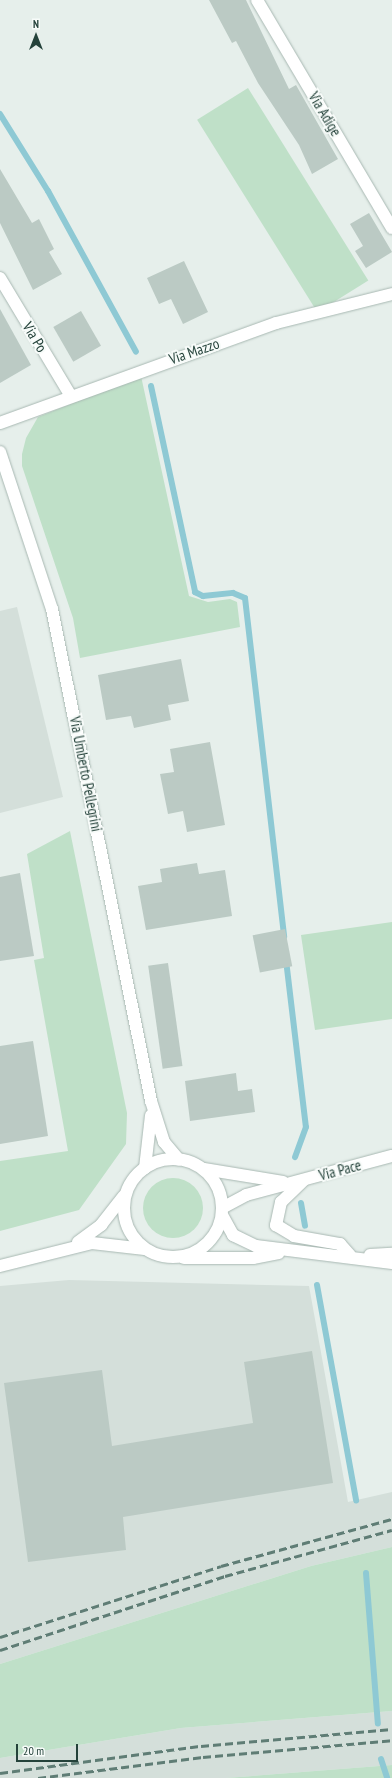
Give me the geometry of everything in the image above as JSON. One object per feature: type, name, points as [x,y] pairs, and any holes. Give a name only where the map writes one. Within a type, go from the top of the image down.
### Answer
[{"type":"street","name":"Via Adige","points":[[257,0],[392,228]]},
{"type":"street","name":"Via Po","points":[[0,278],[71,396]]},
{"type":"street","name":"Via Mazzo","points":[[0,423],[276,323],[392,294]]},
{"type":"street","name":"Via Umberto Pellegrini","points":[[0,452],[52,609],[151,1101]]},
{"type":"street","points":[[151,1101],[164,1142],[180,1160]]},
{"type":"street","points":[[74,1245],[101,1225],[145,1168],[151,1101]]},
{"type":"street","name":"Via Pace","points":[[222,1212],[246,1195],[288,1182],[392,1156]]},
{"type":"street","points":[[145,1168],[168,1160],[180,1160],[201,1168],[212,1179],[227,1229],[240,1240],[284,1252],[331,1256],[392,1264]]},
{"type":"street","name":"Via Pace","points":[[201,1168],[236,1177],[288,1182]]},
{"type":"street","points":[[307,1178],[281,1202],[276,1226],[294,1236],[340,1244],[350,1255]]},
{"type":"street","points":[[127,1192],[124,1208],[126,1224],[146,1250]]},
{"type":"street","points":[[178,1257],[207,1244],[222,1212]]},
{"type":"street","points":[[0,1266],[74,1245],[114,1243],[178,1257],[253,1258],[284,1252]]},
{"type":"street","points":[[331,1256],[392,1254]]},
{"type":"shaded area","points":[[17,607],[63,797],[0,813],[0,611]]},
{"type":"shaded area","points":[[69,1280],[309,1286],[348,1502],[392,1492],[392,1547],[311,1566],[0,1664],[0,1286]]},
{"type":"shaded area","points":[[392,1711],[392,1765],[226,1778],[0,1778],[0,1758],[181,1728]]},
{"type":"green space","points":[[248,88],[368,281],[317,312],[197,120]]},
{"type":"green space","points":[[141,376],[189,596],[208,602],[230,599],[237,602],[240,627],[80,658],[73,618],[22,466],[22,454],[26,438],[38,417]]},
{"type":"green space","points":[[70,831],[127,1113],[126,1144],[79,1210],[0,1231],[0,1161],[68,1151],[34,960],[44,958],[27,854]]},
{"type":"green space","points":[[392,922],[392,1019],[315,1030],[301,935]]},
{"type":"green space","points":[[167,1178],[179,1178],[190,1183],[198,1191],[203,1202],[201,1220],[190,1233],[179,1238],[167,1238],[156,1233],[148,1225],[143,1214],[143,1202],[148,1191],[156,1183]]},
{"type":"green space","points":[[392,1547],[392,1711],[181,1728],[0,1758],[0,1664],[311,1566]]},
{"type":"green space","points":[[392,1765],[392,1778],[226,1778]]},
{"type":"building","points":[[209,0],[246,0],[289,89],[296,85],[338,159],[312,174],[299,145],[258,83],[236,41],[232,43]]},
{"type":"building","points":[[0,169],[32,223],[39,219],[54,249],[49,252],[62,274],[33,290],[0,223]]},
{"type":"building","points":[[369,213],[392,252],[366,268],[355,251],[363,246],[350,224]]},
{"type":"building","points":[[184,261],[208,312],[183,324],[171,299],[159,304],[147,278]]},
{"type":"building","points":[[0,309],[31,365],[0,383]]},
{"type":"building","points":[[81,311],[101,346],[73,362],[53,327]]},
{"type":"building","points":[[181,659],[189,701],[168,705],[171,720],[134,728],[131,716],[106,720],[98,675]]},
{"type":"building","points":[[210,742],[225,825],[187,832],[183,811],[168,814],[160,774],[174,772],[170,749]]},
{"type":"building","points":[[197,863],[199,874],[225,870],[232,916],[146,930],[138,886],[162,882],[160,869]]},
{"type":"building","points":[[20,873],[34,956],[0,961],[0,877]]},
{"type":"building","points":[[285,929],[292,966],[260,973],[253,935]]},
{"type":"building","points":[[168,963],[182,1066],[163,1069],[148,966]]},
{"type":"building","points":[[33,1041],[48,1136],[0,1144],[0,1046]]},
{"type":"building","points":[[236,1073],[238,1091],[252,1089],[255,1112],[190,1121],[185,1081]]},
{"type":"building","points":[[312,1351],[333,1483],[123,1517],[126,1550],[28,1562],[4,1383],[102,1370],[112,1446],[253,1423],[244,1362]]},
{"type":"waterway","points":[[0,114],[48,191],[136,352]]},
{"type":"waterway","points":[[151,386],[195,592],[203,596],[233,593],[245,598],[284,937]]},
{"type":"waterway","points":[[286,960],[306,1127],[295,1157]]},
{"type":"waterway","points":[[301,1203],[305,1226]]},
{"type":"waterway","points":[[317,1285],[356,1500]]},
{"type":"waterway","points":[[366,1573],[378,1724]]},
{"type":"waterway","points":[[381,1759],[387,1778]]},
{"type":"railway","points":[[0,1637],[221,1566],[392,1519]]},
{"type":"railway","points":[[0,1650],[225,1576],[392,1530]]},
{"type":"railway","points":[[0,1773],[201,1746],[392,1729]]},
{"type":"railway","points":[[38,1778],[203,1757],[392,1740]]}]
